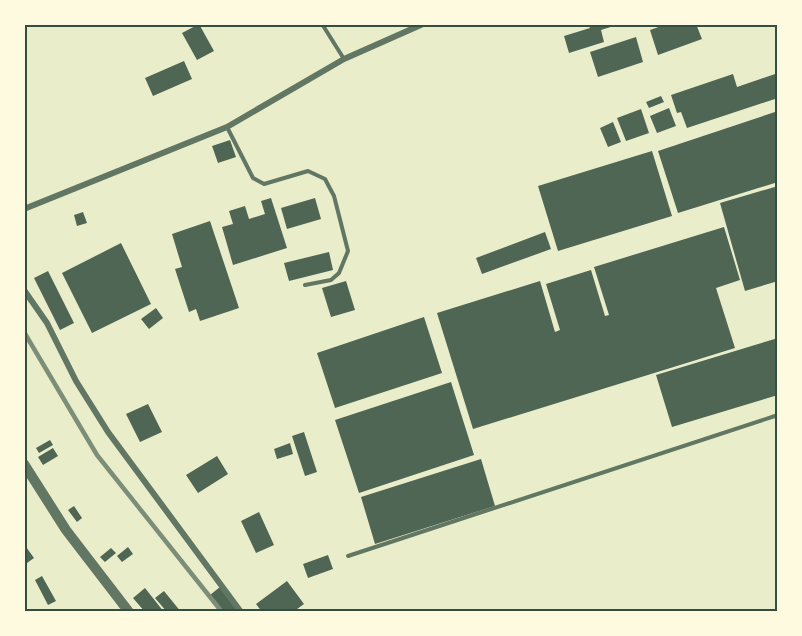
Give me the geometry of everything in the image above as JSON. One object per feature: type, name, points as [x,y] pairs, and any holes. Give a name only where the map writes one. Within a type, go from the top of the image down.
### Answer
[{"type":"street","points":[[24,209],[227,128],[344,59],[423,24]]},
{"type":"street","points":[[24,290],[47,323],[76,381],[108,432],[241,612]]},
{"type":"street","points":[[24,464],[66,530],[129,612]]},
{"type":"lane","points":[[322,24],[344,59]]},
{"type":"lane","points":[[227,128],[253,178],[264,184],[308,171],[325,179],[334,196],[348,251],[345,261],[339,273],[331,280],[305,285]]},
{"type":"lane","points":[[348,556],[778,415]]},
{"type":"building","points":[[199,24],[214,51],[197,60],[182,33]]},
{"type":"building","points":[[588,24],[617,25],[601,30],[604,42],[569,53],[564,36],[590,28]]},
{"type":"building","points":[[667,24],[696,24],[702,39],[658,55],[650,30]]},
{"type":"building","points":[[636,37],[643,62],[598,77],[590,52]]},
{"type":"building","points":[[184,61],[192,79],[153,96],[145,78]]},
{"type":"building","points":[[778,73],[778,98],[687,128],[681,112],[677,113],[671,95],[733,74],[737,87]]},
{"type":"building","points":[[661,96],[664,102],[649,108],[646,102]]},
{"type":"building","points":[[669,108],[676,126],[657,133],[650,116]]},
{"type":"building","points":[[641,109],[649,133],[626,141],[617,118]]},
{"type":"building","points":[[778,111],[778,182],[678,213],[658,151]]},
{"type":"building","points":[[613,122],[621,142],[608,147],[600,128]]},
{"type":"building","points":[[230,140],[236,157],[218,163],[212,146]]},
{"type":"building","points":[[652,151],[672,216],[558,251],[538,186]]},
{"type":"building","points":[[778,186],[778,281],[745,291],[720,203]]},
{"type":"building","points":[[271,198],[287,248],[233,265],[222,227],[233,224],[229,211],[245,206],[249,219],[265,214],[261,201]]},
{"type":"building","points":[[315,198],[321,219],[287,229],[281,208]]},
{"type":"building","points":[[83,212],[87,223],[77,226],[74,215]]},
{"type":"building","points":[[210,221],[239,308],[200,321],[196,309],[189,312],[175,269],[182,267],[172,234]]},
{"type":"building","points":[[724,227],[740,280],[716,288],[735,348],[473,429],[437,313],[540,281],[555,332],[560,330],[546,284],[591,270],[605,316],[609,315],[594,267]]},
{"type":"building","points":[[545,232],[551,249],[482,274],[476,258]]},
{"type":"building","points":[[121,243],[151,304],[92,333],[62,273]]},
{"type":"building","points":[[329,252],[333,270],[289,281],[284,263]]},
{"type":"building","points":[[48,271],[74,323],[60,330],[34,278]]},
{"type":"building","points":[[346,281],[355,310],[331,317],[322,288]]},
{"type":"building","points":[[156,308],[163,318],[149,329],[141,319]]},
{"type":"building","points":[[424,317],[442,373],[335,408],[317,353]]},
{"type":"building","points":[[778,338],[778,395],[672,427],[656,375]]},
{"type":"building","points":[[451,382],[474,455],[359,493],[335,420]]},
{"type":"building","points":[[148,404],[162,432],[140,442],[126,414]]},
{"type":"building","points":[[304,432],[317,472],[305,476],[292,436]]},
{"type":"building","points":[[50,440],[53,445],[39,453],[36,448]]},
{"type":"building","points":[[290,443],[293,454],[277,459],[274,449]]},
{"type":"building","points":[[53,448],[58,456],[43,465],[38,457]]},
{"type":"building","points":[[217,456],[228,474],[198,493],[186,475]]},
{"type":"building","points":[[481,459],[495,506],[375,544],[361,497]]},
{"type":"building","points":[[74,506],[82,518],[77,522],[68,510]]},
{"type":"building","points":[[259,512],[274,545],[256,553],[241,521]]},
{"type":"building","points":[[24,544],[34,558],[27,563],[24,558]]},
{"type":"building","points":[[128,547],[133,554],[122,562],[117,556]]},
{"type":"building","points":[[111,548],[116,553],[105,562],[100,557]]},
{"type":"building","points":[[328,555],[333,569],[308,578],[303,564]]},
{"type":"building","points":[[42,576],[56,601],[48,605],[35,580]]},
{"type":"building","points":[[287,581],[304,604],[293,612],[262,612],[256,604]]},
{"type":"building","points":[[220,587],[240,612],[224,612],[210,595]]},
{"type":"building","points":[[145,588],[164,612],[145,612],[133,598]]},
{"type":"building","points":[[164,591],[181,612],[167,612],[155,598]]},
{"type":"railway","points":[[24,332],[97,455],[222,612]]}]
